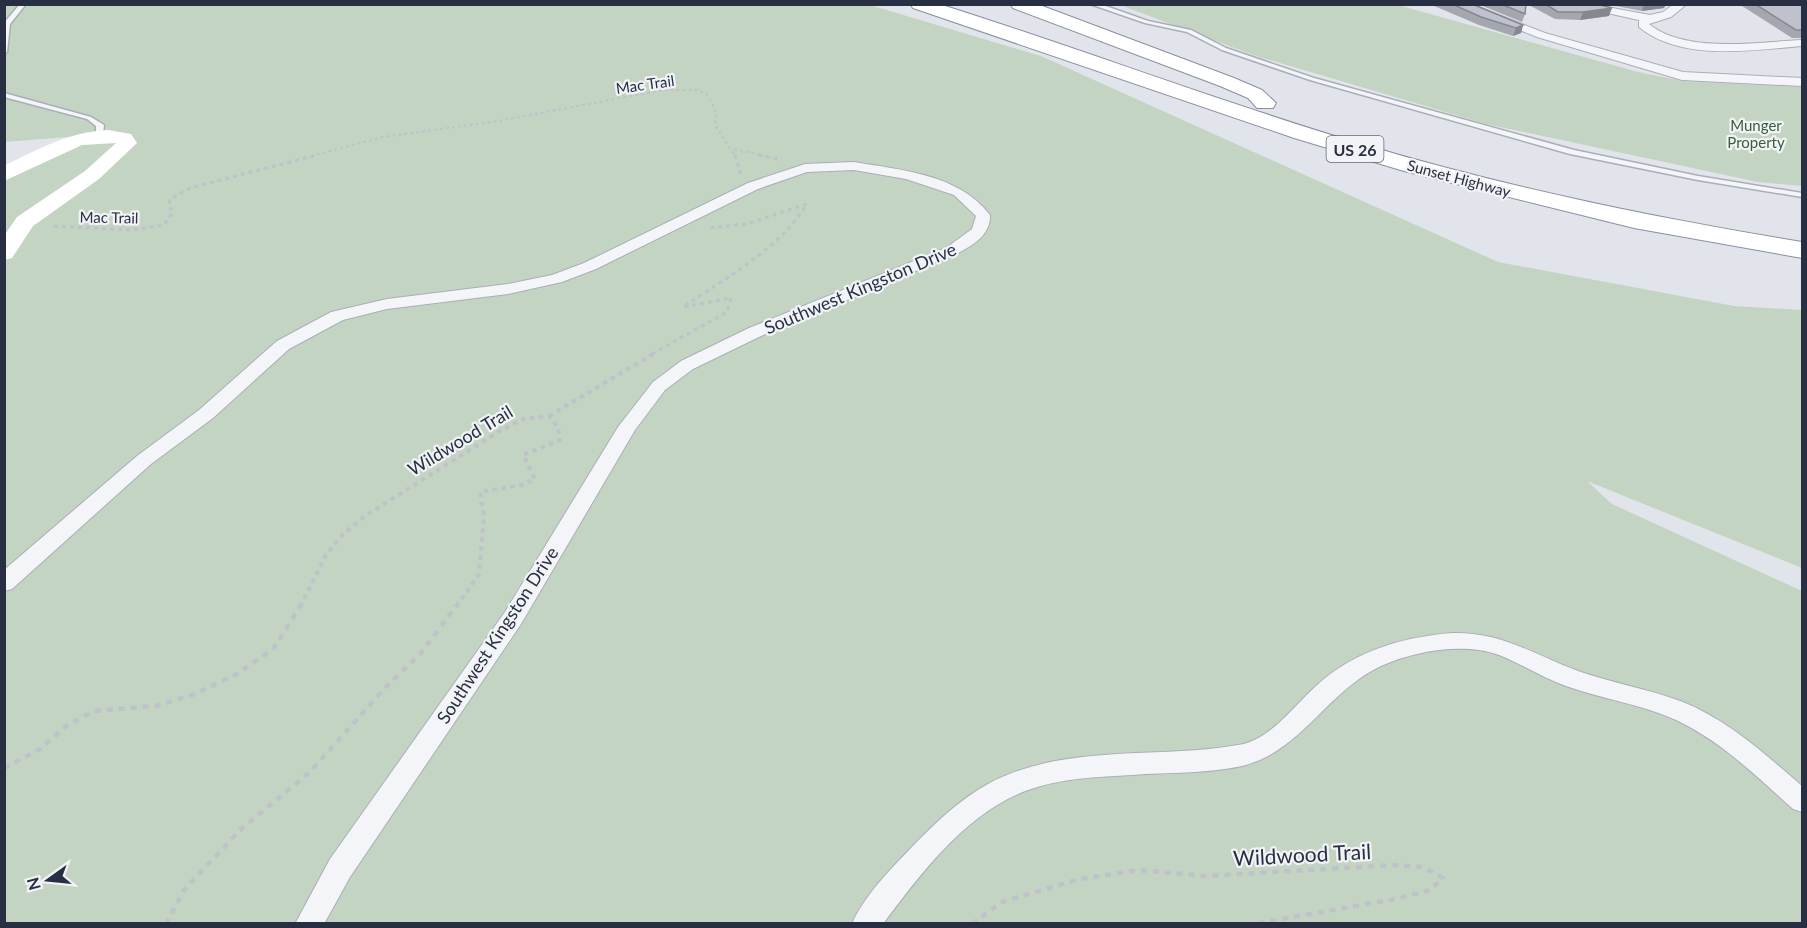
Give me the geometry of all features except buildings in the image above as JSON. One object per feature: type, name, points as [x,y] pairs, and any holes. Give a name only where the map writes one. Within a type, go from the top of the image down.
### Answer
[{"type":"highway","name":"Sunset Highway","points":[[919,4],[1289,128],[1442,175],[1618,217],[1803,250]]},
{"type":"highway","name":"Sunset Highway","points":[[961,4],[1265,104],[1426,154],[1662,209],[1803,232]]},
{"type":"highway","points":[[1019,4],[1227,82],[1255,94],[1265,104]]},
{"type":"street","points":[[1460,4],[1541,35],[1682,76],[1803,82]]},
{"type":"street","points":[[1571,4],[1647,18],[1667,15],[1682,4]]},
{"type":"street","points":[[1647,18],[1643,25],[1649,32],[1689,44],[1803,43]]},
{"type":"street","points":[[4,175],[64,143],[99,135],[124,138],[128,143],[92,175],[25,222],[4,253]]},
{"type":"street","name":"Southwest Kingston Drive","points":[[4,583],[144,460],[206,414],[284,345],[322,322],[351,312],[387,304],[508,290],[556,279],[590,266],[768,180],[805,168],[854,166],[909,175],[959,192],[976,206],[984,220],[975,235],[951,251],[745,337],[687,365],[659,387],[627,427],[513,618],[340,868],[309,924]]},
{"type":"street","points":[[866,924],[893,887],[956,823],[993,795],[1017,783],[1039,776],[1092,767],[1231,758],[1254,752],[1277,741],[1325,693],[1349,673],[1393,652],[1437,643],[1478,641],[1499,646],[1583,682],[1634,695],[1689,715],[1742,750],[1803,801]]},
{"type":"lane","points":[[4,52],[7,24],[23,4]]},
{"type":"lane","points":[[1093,4],[1147,22],[1189,31],[1224,49],[1312,79],[1572,152],[1698,178],[1803,195]]},
{"type":"lane","points":[[4,95],[89,118],[100,125],[99,135]]},
{"type":"path","name":"Mac Trail","points":[[49,226],[131,230],[164,225],[173,212],[169,207],[170,199],[190,188],[382,137],[498,121],[663,90],[697,90],[708,95],[716,112],[715,125],[722,138],[733,149],[742,174],[739,179]]},
{"type":"path","points":[[733,149],[786,161],[805,168]]},
{"type":"path","points":[[166,924],[184,890],[216,855],[241,829],[309,773],[384,688],[420,654],[447,620],[479,574],[484,516],[480,492],[488,488],[513,489],[527,485],[535,479],[534,472],[525,462],[523,455],[560,440],[558,427],[549,416],[594,387],[727,312],[731,298],[683,307],[780,236],[800,218],[807,204],[781,209],[727,230],[710,228],[707,209]]},
{"type":"path","name":"Wildwood Trail","points":[[4,768],[40,749],[66,726],[94,711],[119,707],[156,706],[192,695],[237,674],[274,648],[296,615],[326,555],[350,528],[365,516],[503,429],[523,419],[549,416]]},
{"type":"path","name":"Wildwood Trail","points":[[972,924],[1002,902],[1080,879],[1139,870],[1206,876],[1395,865],[1423,867],[1443,878],[1430,890],[1404,897],[1254,924]]},
{"type":"green space","points":[[5,5],[870,5],[1041,56],[1498,262],[1734,306],[1802,310],[1802,568],[1587,481],[1612,504],[1802,591],[1802,923],[5,923],[5,180],[93,135],[5,142]]},
{"type":"green space","name":"Munger Property","points":[[1120,5],[1398,5],[1638,72],[1683,81],[1802,87],[1802,186],[1758,182],[1486,124],[1253,55]]}]
